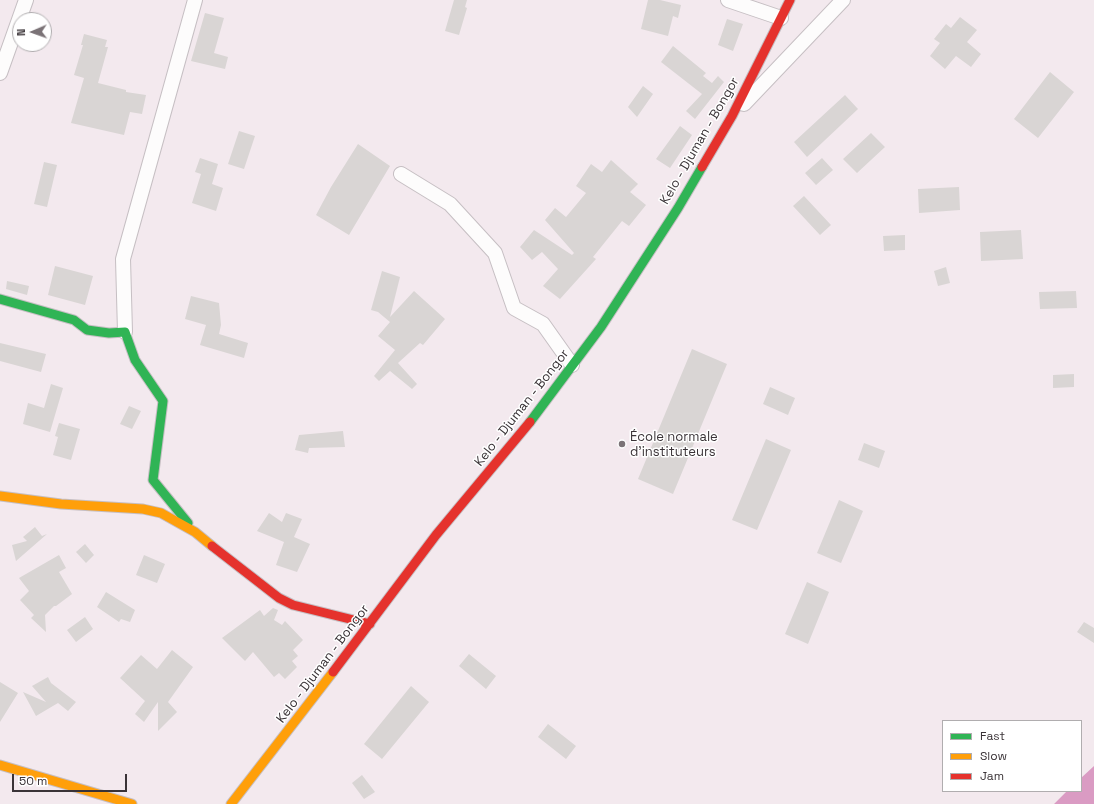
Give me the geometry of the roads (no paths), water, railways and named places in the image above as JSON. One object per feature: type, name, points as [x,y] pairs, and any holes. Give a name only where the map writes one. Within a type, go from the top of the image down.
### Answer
[{"type":"main road","name":"Kelo - Djuman - Bongor","points":[[231,804],[370,624],[436,535],[521,434],[601,327],[678,208],[732,116],[790,0]]},
{"type":"main road","points":[[0,299],[74,320],[87,330],[109,333],[125,332],[135,360],[163,401],[153,480],[195,532]]},
{"type":"main road","points":[[0,496],[61,504],[143,508],[162,513],[195,532],[279,598],[293,604],[370,624]]},
{"type":"main road","points":[[0,765],[132,804]]},
{"type":"street","points":[[0,73],[26,0]]},
{"type":"street","points":[[125,332],[123,259],[195,0]]},
{"type":"street","points":[[728,0],[780,18]]},
{"type":"street","points":[[732,116],[808,39],[843,0]]},
{"type":"street","points":[[401,174],[450,204],[495,252],[514,308],[542,324],[572,366]]},
{"type":"place","name":"École normale d'instituteurs","points":[[622,444]]}]
